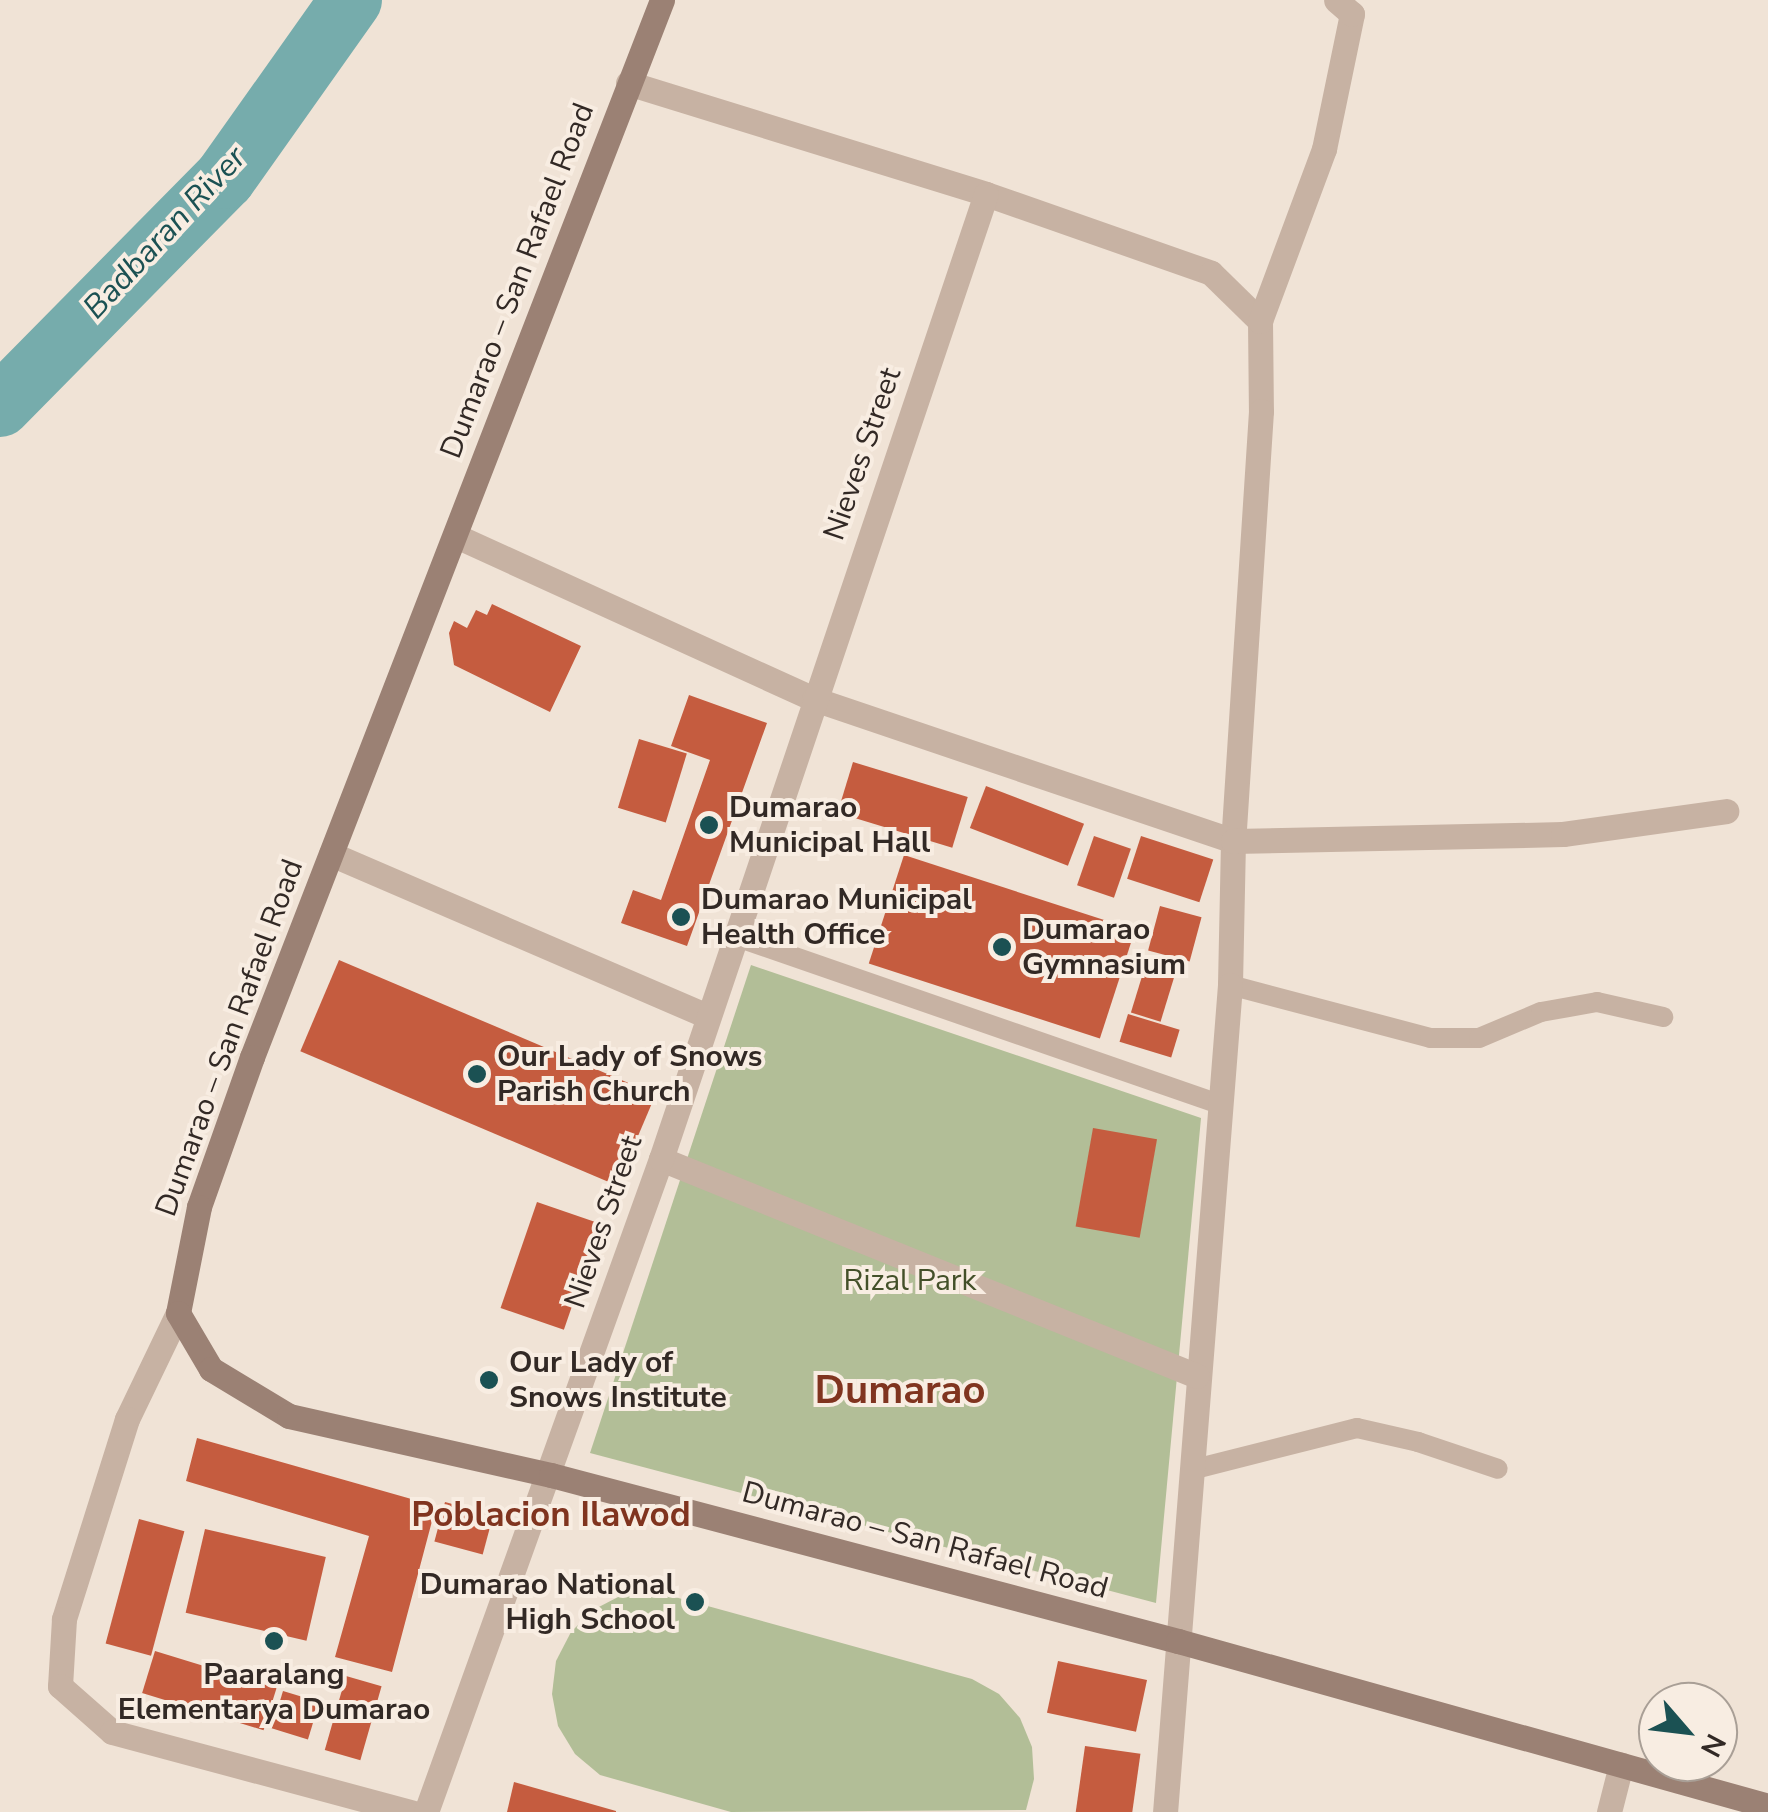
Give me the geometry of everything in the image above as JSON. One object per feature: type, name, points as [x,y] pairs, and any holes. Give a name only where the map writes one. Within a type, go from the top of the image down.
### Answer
[{"type":"main road","name":"Dumarao – San Rafael Road","points":[[662,0],[331,854],[200,1207],[178,1313],[211,1369],[290,1416],[550,1476],[1178,1641],[1768,1806]]},
{"type":"street","points":[[1165,1812],[1195,1469],[1197,1376],[1230,985],[1233,842],[1261,411],[1260,321],[1324,149],[1352,14],[1336,0]]},
{"type":"street","points":[[628,82],[986,194],[1211,273],[1260,321]]},
{"type":"street","name":"Nieves Street","points":[[426,1812],[661,1159],[986,194]]},
{"type":"street","points":[[456,536],[814,699],[1233,842],[1563,834],[1726,811]]},
{"type":"street","points":[[331,854],[707,1016]]},
{"type":"street","points":[[661,1159],[1197,1376]]},
{"type":"street","points":[[178,1313],[127,1419],[64,1620],[60,1686],[112,1732],[411,1812]]},
{"type":"street","points":[[1609,1812],[1621,1765]]},
{"type":"lane","points":[[734,936],[1222,1104]]},
{"type":"lane","points":[[1230,985],[1430,1038],[1479,1038],[1541,1012],[1597,1002],[1663,1017]]},
{"type":"lane","points":[[1195,1469],[1357,1428],[1418,1442],[1498,1469]]},
{"type":"green space","name":"Rizal Park","points":[[751,965],[1201,1118],[1156,1603],[590,1453]]},
{"type":"green space","points":[[653,1591],[972,1679],[999,1694],[1020,1718],[1032,1747],[1034,1779],[1026,1810],[731,1812],[600,1775],[575,1754],[558,1726],[552,1694],[556,1661],[571,1632],[593,1610],[622,1595]]},
{"type":"building","points":[[492,604],[581,646],[550,712],[454,665],[449,633],[454,621],[467,628],[476,610],[487,615]]},
{"type":"building","name":"Dumarao Municipal Hall","points":[[689,695],[767,723],[687,946],[621,923],[633,890],[661,900],[710,760],[671,746]]},
{"type":"building","points":[[639,739],[687,754],[666,822],[618,808]]},
{"type":"building","points":[[853,762],[968,797],[952,848],[838,813]]},
{"type":"building","points":[[986,786],[1084,824],[1068,866],[970,828]]},
{"type":"building","points":[[1094,836],[1131,849],[1114,898],[1077,885]]},
{"type":"building","points":[[1141,836],[1213,859],[1199,902],[1127,879]]},
{"type":"building","name":"Dumarao Gymnasium","points":[[904,855],[1135,930],[1100,1039],[869,963]]},
{"type":"building","points":[[1160,906],[1202,917],[1190,962],[1148,950]]},
{"type":"building","name":"Our Lady of Snows Parish Church","points":[[339,960],[656,1094],[617,1186],[300,1051]]},
{"type":"building","points":[[1147,960],[1177,969],[1161,1022],[1131,1013]]},
{"type":"building","points":[[1128,1014],[1180,1030],[1171,1058],[1120,1042]]},
{"type":"building","points":[[1093,1128],[1157,1139],[1140,1238],[1076,1226]]},
{"type":"building","points":[[537,1202],[600,1224],[564,1330],[501,1308]]},
{"type":"building","points":[[197,1438],[436,1506],[392,1672],[335,1657],[369,1536],[186,1481]]},
{"type":"building","points":[[445,1502],[493,1515],[483,1555],[434,1542]]},
{"type":"building","points":[[139,1519],[184,1531],[151,1656],[106,1644]]},
{"type":"building","points":[[205,1529],[326,1557],[306,1641],[186,1613]]},
{"type":"building","points":[[155,1651],[276,1688],[264,1730],[142,1693]]},
{"type":"building","points":[[1058,1661],[1147,1680],[1136,1732],[1047,1713]]},
{"type":"building","points":[[346,1676],[382,1686],[360,1760],[325,1750]]},
{"type":"building","points":[[283,1691],[319,1702],[308,1739],[272,1728]]},
{"type":"building","points":[[1085,1746],[1140,1754],[1132,1812],[1076,1812]]},
{"type":"building","points":[[514,1782],[616,1811],[616,1812],[507,1812]]},
{"type":"waterway","name":"Badbaran River","points":[[0,406],[225,178],[351,0]]},
{"type":"place","name":"Dumarao Municipal Hall","points":[[709,825]]},
{"type":"place","name":"Dumarao Municipal Health Office","points":[[681,917]]},
{"type":"place","name":"Dumarao Gymnasium","points":[[1002,947]]},
{"type":"place","name":"Our Lady of Snows Parish Church","points":[[477,1074]]},
{"type":"place","name":"Our Lady of Snows Institute","points":[[489,1380]]},
{"type":"place","name":"Dumarao National High School","points":[[695,1602]]},
{"type":"place","name":"Paaralang Elementarya Dumarao","points":[[274,1641]]},
{"type":"district","name":"Dumarao","points":[[900,1390]]},
{"type":"district","name":"Poblacion Ilawod","points":[[551,1515]]}]
